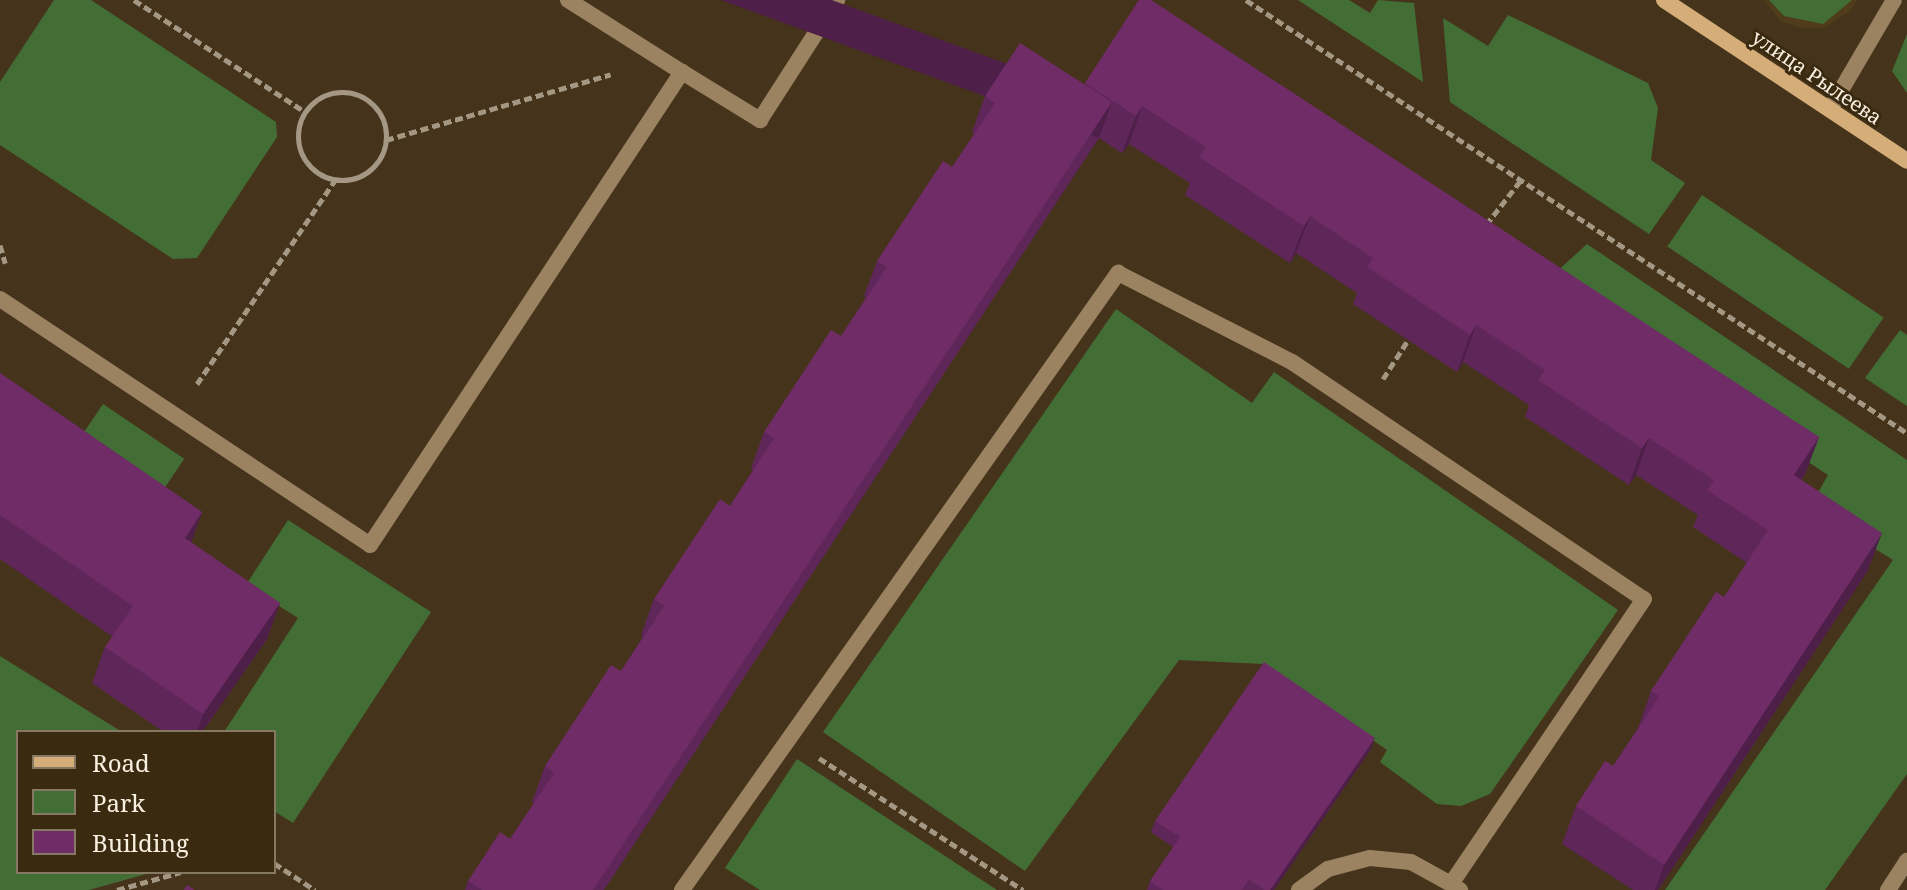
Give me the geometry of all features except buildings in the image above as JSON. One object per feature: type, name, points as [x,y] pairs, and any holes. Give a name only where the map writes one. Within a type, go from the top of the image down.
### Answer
[{"type":"main road","name":"улица Рылеева","points":[[1664,0],[1907,161]]},
{"type":"lane","points":[[568,0],[760,120],[837,0]]},
{"type":"lane","points":[[1830,109],[1894,0]]},
{"type":"lane","points":[[0,299],[370,545],[682,72]]},
{"type":"lane","points":[[682,890],[786,737],[1118,273],[1292,362],[1644,599],[1456,887],[1411,862],[1370,858],[1328,869],[1299,890]]},
{"type":"lane","points":[[1888,890],[1907,861]]},
{"type":"path","points":[[134,0],[305,112]]},
{"type":"path","points":[[1246,0],[1907,433]]},
{"type":"path","points":[[386,140],[660,59]]},
{"type":"path","points":[[355,95],[381,116],[386,140],[369,170],[335,180],[315,172],[301,155],[298,133],[305,112],[321,97],[355,95]]},
{"type":"path","points":[[176,414],[335,180]]},
{"type":"path","points":[[1484,227],[1521,180]]},
{"type":"path","points":[[786,737],[1023,890]]},
{"type":"path","points":[[276,864],[315,890]]},
{"type":"path","points":[[117,890],[174,874]]},
{"type":"shaded area","points":[[1764,0],[1857,0],[1850,11],[1824,28],[1800,28],[1780,21]]},
{"type":"green space","points":[[54,0],[91,0],[276,122],[277,137],[197,258],[173,259],[0,145],[0,82]]},
{"type":"green space","points":[[1298,0],[1349,0],[1370,13],[1378,0],[1414,3],[1423,82]]},
{"type":"green space","points":[[1769,0],[1852,0],[1823,24],[1784,16]]},
{"type":"green space","points":[[1508,15],[1648,83],[1658,108],[1651,160],[1685,183],[1649,234],[1450,102],[1443,18],[1488,46]]},
{"type":"green space","points":[[1907,34],[1907,93],[1892,71]]},
{"type":"green space","points":[[1702,195],[1884,317],[1849,369],[1667,246]]},
{"type":"green space","points":[[1587,244],[1907,460],[1907,774],[1825,890],[1665,890],[1893,560],[1848,532],[1815,498],[1828,475],[1541,286]]},
{"type":"green space","points":[[1116,309],[1252,403],[1274,372],[1618,610],[1490,794],[1461,806],[1437,804],[1380,762],[1387,750],[1264,664],[1179,660],[1025,871],[823,732]]},
{"type":"green space","points":[[1900,330],[1907,335],[1907,406],[1865,378]]},
{"type":"green space","points":[[103,404],[184,459],[159,496],[78,441]]},
{"type":"green space","points":[[288,520],[431,612],[293,823],[276,812],[276,730],[225,730],[298,618],[246,585]]},
{"type":"green space","points":[[0,656],[119,730],[16,730],[16,874],[146,874],[89,890],[0,890]]},
{"type":"green space","points":[[797,759],[997,890],[760,890],[725,868]]}]
